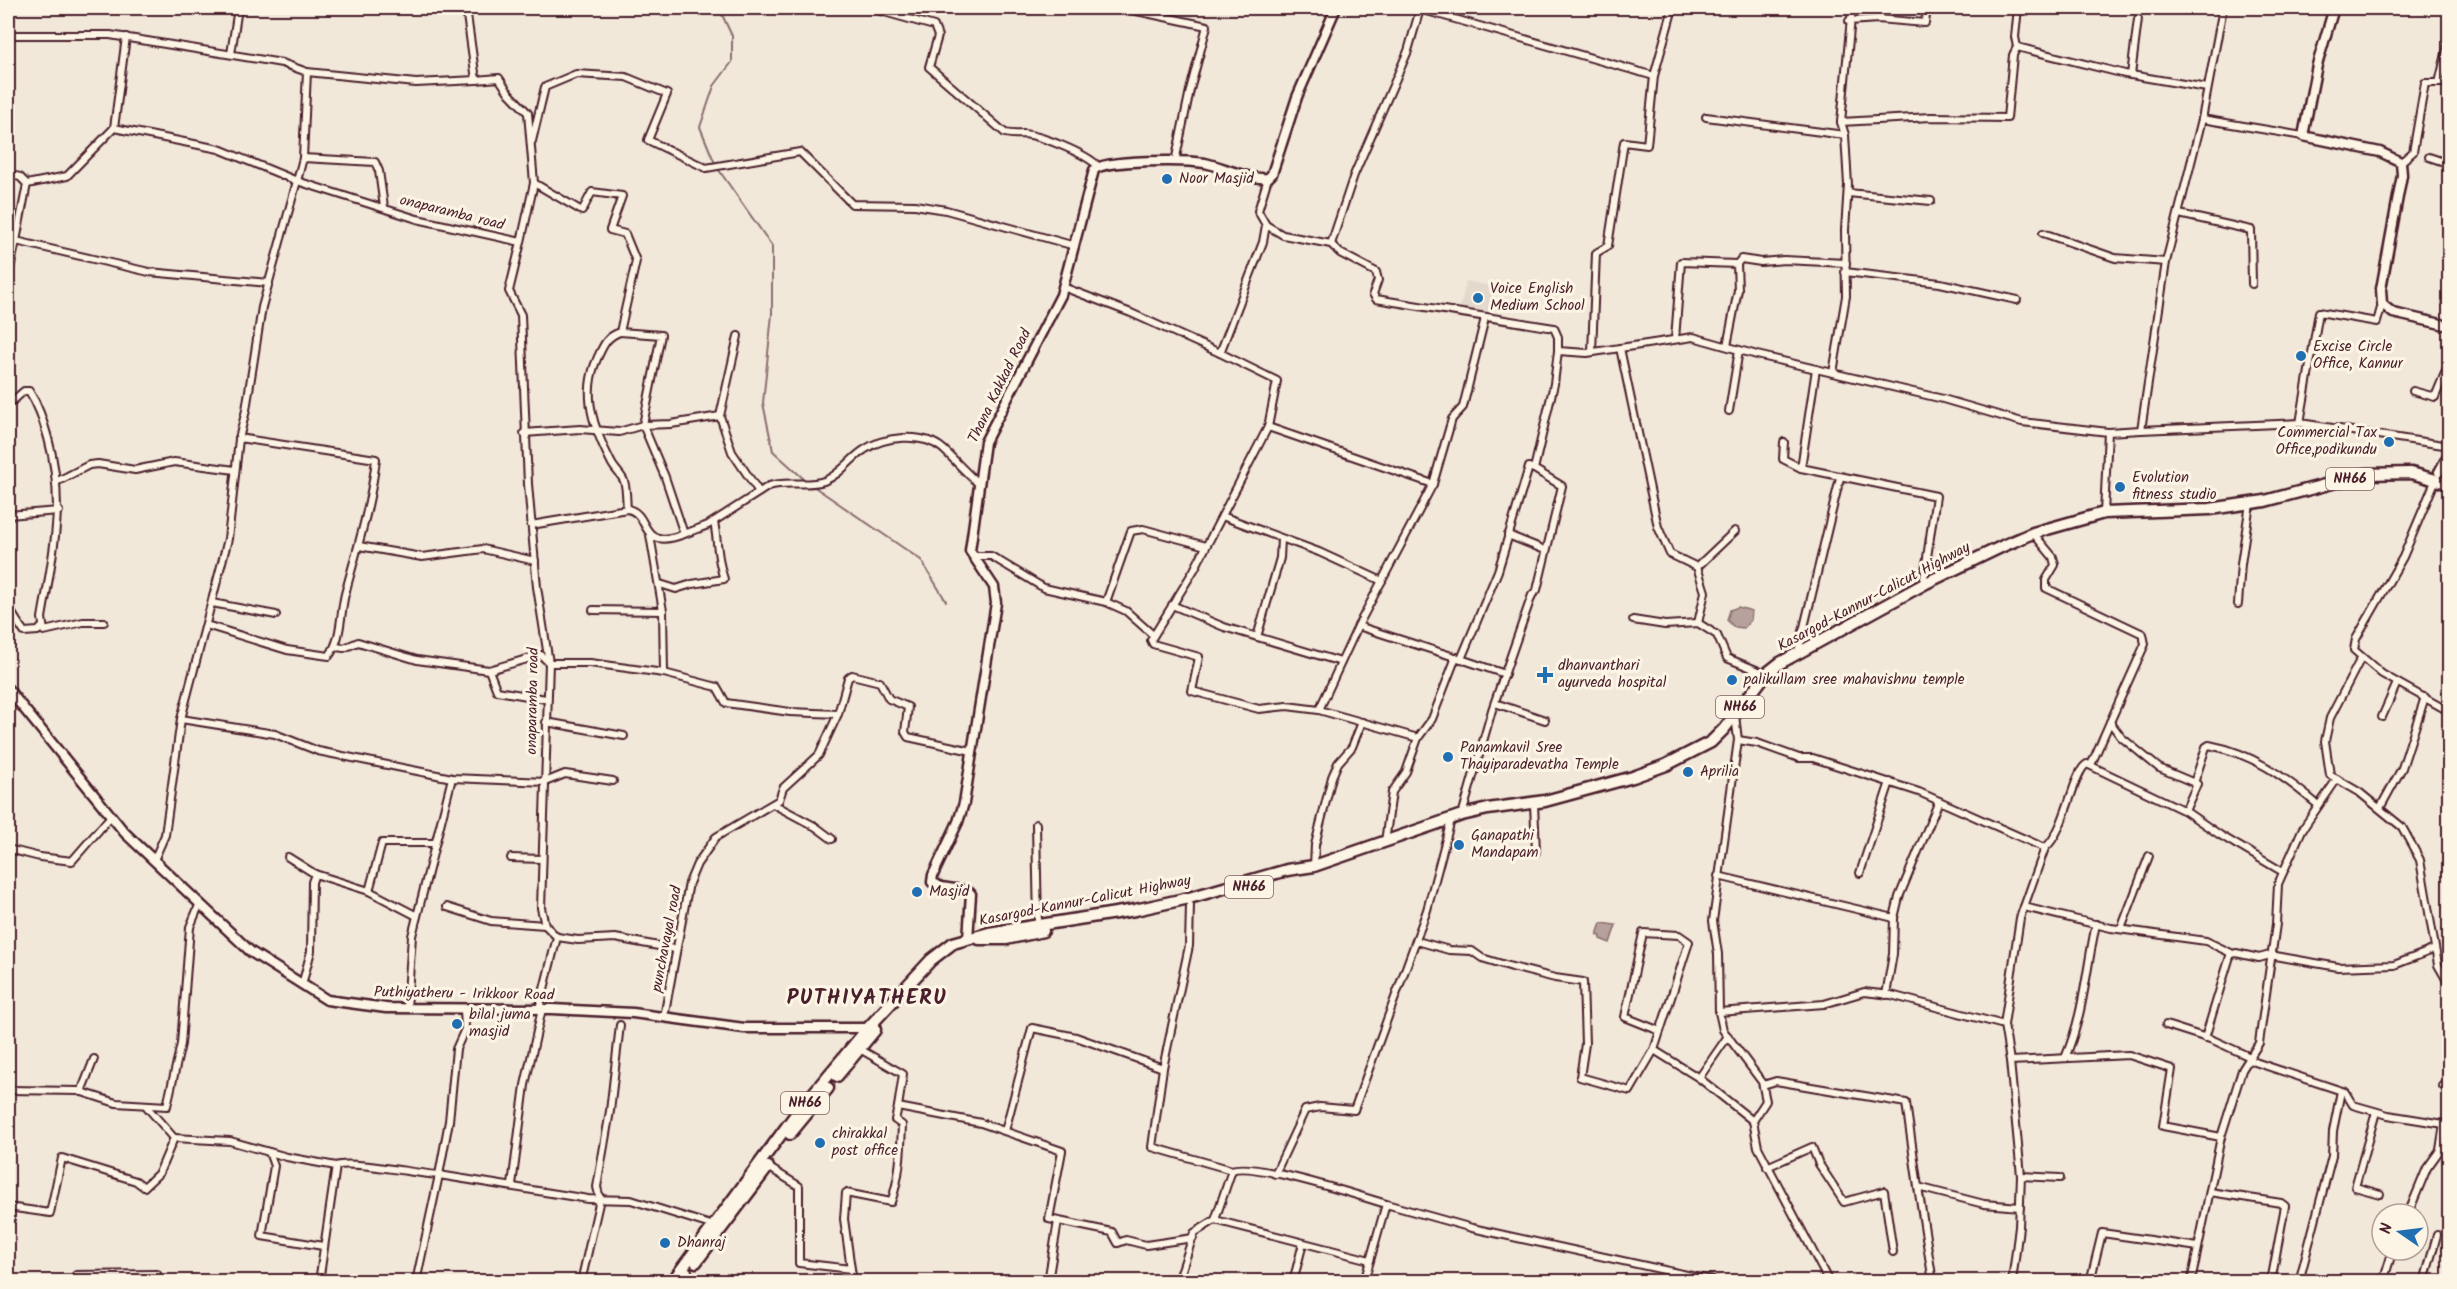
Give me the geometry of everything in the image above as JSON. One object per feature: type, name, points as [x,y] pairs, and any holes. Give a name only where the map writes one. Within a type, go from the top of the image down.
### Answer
[{"type":"highway","name":"Kasargod-Kannur-Calicut Highway","points":[[680,1281],[765,1165],[796,1114],[909,991],[966,940],[1006,939],[1189,901],[1287,870],[1311,866],[1456,817],[1488,808],[1534,803],[1590,790],[1666,765],[1711,742],[1724,729],[1766,674],[1798,652],[1923,585],[2033,533],[2104,513],[2210,509],[2250,503],[2262,497],[2379,466],[2416,467],[2442,476],[2450,484]]},
{"type":"highway","name":"Kasargod-Kannur-Calicut Highway","points":[[857,1047],[868,1028],[931,960],[966,940],[989,933],[1189,901]]},
{"type":"highway","name":"Kasargod-Kannur-Calicut Highway","points":[[672,1281],[687,1273],[714,1226],[765,1165]]},
{"type":"main road","points":[[1098,166],[1175,162],[1206,164],[1268,178],[1272,174],[1297,97],[1336,8]]},
{"type":"main road","points":[[2334,8],[2317,65],[2304,121],[2303,136],[2380,152],[2401,162],[2402,175],[2381,289],[2382,304],[2393,314],[2450,326]]},
{"type":"main road","name":"Thana Kakkad Road","points":[[973,556],[970,544],[985,442],[1063,287],[1075,246],[1088,185],[1098,166]]},
{"type":"main road","points":[[2442,476],[2450,452]]},
{"type":"main road","points":[[966,940],[971,894],[968,891],[941,887],[932,882],[933,874],[958,822],[996,603],[994,587],[973,556]]},
{"type":"main road","name":"Puthiyatheru - Irikkoor Road","points":[[8,689],[111,816],[154,860],[251,952],[327,1000],[407,1008],[541,1009],[633,1013],[744,1028],[868,1028]]},
{"type":"street","points":[[231,54],[238,8]]},
{"type":"street","points":[[466,8],[476,80]]},
{"type":"street","points":[[870,8],[934,26],[938,36],[929,67],[1005,133],[1024,134],[1067,148],[1091,159],[1098,166]]},
{"type":"street","points":[[1131,8],[1207,26],[1190,90],[1175,162]]},
{"type":"street","points":[[1331,244],[1354,175],[1408,51],[1419,8],[1654,76]]},
{"type":"street","points":[[1592,352],[1596,253],[1608,246],[1624,142],[1647,145],[1654,76],[1673,8]]},
{"type":"street","points":[[1833,373],[1846,296],[1845,230],[1848,194],[1845,135],[1841,122],[1852,8]]},
{"type":"street","points":[[1849,21],[1878,19],[1925,23],[1927,8]]},
{"type":"street","points":[[1841,122],[1931,117],[2007,118],[2013,55],[2017,47],[2014,37],[2018,8]]},
{"type":"street","points":[[2141,430],[2166,262],[2202,119],[2223,8]]},
{"type":"street","points":[[2131,75],[2138,19]]},
{"type":"street","points":[[8,35],[110,35],[282,63],[307,72],[416,83],[500,78],[509,93],[528,113],[534,183],[521,242]]},
{"type":"street","points":[[2439,83],[2450,37]]},
{"type":"street","points":[[27,184],[67,176],[114,128],[126,38]]},
{"type":"street","points":[[2017,47],[2131,75],[2207,88]]},
{"type":"street","points":[[154,860],[165,835],[182,719],[228,538],[239,438],[262,307],[303,158],[307,72]]},
{"type":"street","points":[[532,145],[545,87],[576,74],[626,77],[667,94],[648,140],[705,168],[800,152],[852,204],[915,205],[946,210],[1075,246]]},
{"type":"street","points":[[2401,162],[2413,152],[2425,83],[2450,83]]},
{"type":"street","points":[[1706,117],[1845,135]]},
{"type":"street","points":[[2202,119],[2303,136]]},
{"type":"street","name":"onaparamba road","points":[[114,128],[219,149],[297,181],[417,219],[521,242],[509,285],[521,315],[524,433],[531,525],[549,663],[546,699],[541,908],[545,925]]},
{"type":"street","points":[[2429,157],[2450,164]]},
{"type":"street","points":[[303,158],[375,162],[379,171],[384,207]]},
{"type":"street","points":[[8,174],[20,177],[27,184]]},
{"type":"street","points":[[1268,178],[1258,211],[1266,225],[1283,235],[1331,244],[1340,253],[1376,272],[1378,280],[1373,294],[1376,299],[1554,328],[1558,337],[1554,384],[1534,469]]},
{"type":"street","points":[[534,183],[582,211],[592,192],[622,196],[610,230],[625,234],[636,261],[621,332]]},
{"type":"street","points":[[8,278],[27,184]]},
{"type":"street","points":[[1848,194],[1931,201]]},
{"type":"street","points":[[2178,214],[2251,230],[2252,284]]},
{"type":"street","points":[[1220,353],[1263,242],[1266,225]]},
{"type":"street","points":[[2043,233],[2115,258],[2166,262]]},
{"type":"street","points":[[16,241],[149,272],[269,283]]},
{"type":"street","points":[[1727,346],[1738,290],[1737,264],[1741,259],[1761,262],[1784,260],[1846,264]]},
{"type":"street","points":[[1675,339],[1681,262],[1737,264]]},
{"type":"street","points":[[1845,272],[1940,283],[2017,300]]},
{"type":"street","points":[[1063,287],[1131,313],[1277,381],[1268,428],[1206,546],[1153,635],[1153,645],[1198,657],[1192,691],[1259,709],[1287,706],[1319,710],[1418,738]]},
{"type":"street","points":[[2300,423],[2319,312],[2377,322],[2382,304]]},
{"type":"street","points":[[1319,710],[1358,626],[1433,484],[1452,419],[1463,407],[1485,318]]},
{"type":"street","points":[[627,509],[624,480],[611,464],[595,431],[589,394],[590,380],[608,338],[621,332],[661,335],[643,425],[665,477],[684,534]]},
{"type":"street","points":[[738,336],[720,416],[732,452],[759,492]]},
{"type":"street","points":[[1558,351],[1592,352],[1693,336],[1739,350],[1943,399],[2022,422],[2108,432],[2300,423],[2450,446]]},
{"type":"street","points":[[1620,348],[1658,527],[1670,554],[1697,567],[1705,592],[1698,623]]},
{"type":"street","points":[[1729,411],[1739,350]]},
{"type":"street","points":[[2413,391],[2435,397],[2450,360]]},
{"type":"street","points":[[1801,468],[1816,369]]},
{"type":"street","points":[[8,405],[24,391],[29,391],[37,404],[58,481],[59,511],[42,627],[38,631],[24,632],[8,608]]},
{"type":"street","points":[[524,433],[619,432],[643,425],[671,424],[720,416]]},
{"type":"street","points":[[1268,428],[1433,484]]},
{"type":"street","points":[[2104,513],[2108,432]]},
{"type":"street","points":[[206,625],[287,650],[329,656],[336,647],[345,595],[359,546],[376,459],[239,438]]},
{"type":"street","points":[[531,525],[627,509],[634,512],[650,534],[656,538],[668,539],[714,522],[759,492],[778,483],[823,481],[871,446],[901,438],[919,440],[942,448],[960,469],[979,484]]},
{"type":"street","points":[[1784,442],[1783,459],[1801,468],[1840,478],[1936,496],[1923,585]]},
{"type":"street","points":[[58,481],[89,465],[98,464],[135,470],[174,462],[235,470]]},
{"type":"street","points":[[1275,1174],[1305,1110],[1320,1107],[1354,1110],[1417,941],[1456,817],[1532,595],[1537,590],[1562,486],[1529,467],[1498,571],[1432,719],[1418,738],[1406,772],[1392,792],[1385,842]]},
{"type":"street","points":[[2442,476],[2403,556],[2356,639],[2354,650],[2361,658],[2397,683],[2450,712]]},
{"type":"street","points":[[1798,652],[1840,478]]},
{"type":"street","points":[[2238,604],[2250,503]]},
{"type":"street","points":[[8,515],[59,511]]},
{"type":"street","points":[[1222,516],[1382,581]]},
{"type":"street","points":[[660,584],[676,590],[692,584],[724,579],[717,560],[718,543],[714,522]]},
{"type":"street","points":[[1106,602],[1131,531],[1143,529],[1206,546]]},
{"type":"street","points":[[1697,567],[1735,531]]},
{"type":"street","points":[[2033,533],[2053,557],[2055,565],[2046,580],[2046,588],[2143,634],[2145,644],[2098,744],[2091,765]]},
{"type":"street","points":[[650,534],[663,611],[664,673]]},
{"type":"street","points":[[1508,535],[1545,550]]},
{"type":"street","points":[[1257,637],[1280,558],[1281,539]]},
{"type":"street","points":[[359,546],[422,557],[483,549],[535,561]]},
{"type":"street","points":[[973,556],[991,556],[1044,588],[1106,602],[1126,611],[1153,635]]},
{"type":"street","points":[[212,603],[276,615]]},
{"type":"street","points":[[1172,605],[1224,627],[1341,662]]},
{"type":"street","points":[[593,610],[663,611]]},
{"type":"street","points":[[1633,620],[1665,625],[1698,623],[1717,635],[1726,658],[1766,674]]},
{"type":"street","points":[[42,627],[44,631],[50,632],[83,622],[104,622]]},
{"type":"street","points":[[1358,626],[1505,674]]},
{"type":"street","points":[[336,647],[344,648],[358,642],[417,660],[489,670],[541,655],[549,663],[590,663],[664,673],[717,687],[726,703],[790,712],[838,714]]},
{"type":"street","points":[[2361,658],[2330,718],[2327,729],[2325,741],[2330,775],[2380,808],[2402,827],[2420,860],[2440,971],[2450,986]]},
{"type":"street","points":[[489,670],[497,691],[546,699]]},
{"type":"street","name":"punchavayal road","points":[[664,1017],[689,884],[704,853],[716,837],[727,829],[775,805],[783,788],[819,755],[838,714],[850,676],[877,680],[889,699],[908,707],[905,732],[908,737],[972,751]]},
{"type":"street","points":[[2382,717],[2397,683]]},
{"type":"street","points":[[2380,808],[2402,768],[2425,697]]},
{"type":"street","points":[[1495,703],[1545,720]]},
{"type":"street","points":[[1735,713],[1738,740],[1713,921],[1718,954],[1719,1012],[1723,1030],[1762,1085],[1766,1101],[1753,1120],[1754,1137],[1767,1167],[1829,1281]]},
{"type":"street","points":[[182,719],[275,734],[318,751],[452,778],[545,782],[565,774],[613,781]]},
{"type":"street","points":[[546,722],[624,736]]},
{"type":"street","points":[[1311,866],[1332,777],[1338,763],[1352,747],[1362,722]]},
{"type":"street","points":[[2110,722],[2121,736],[2160,768],[2194,783]]},
{"type":"street","points":[[1738,740],[1757,743],[1799,758],[1813,758],[1890,782],[2045,848]]},
{"type":"street","points":[[2185,811],[2209,745],[2253,759],[2287,778],[2318,806]]},
{"type":"street","points":[[2012,1281],[2021,1176],[2010,1061],[2004,1025],[2025,907],[2045,848],[2052,841],[2071,802],[2081,768],[2091,765],[2185,811],[2220,836],[2283,872]]},
{"type":"street","points":[[407,1008],[412,936],[452,778]]},
{"type":"street","points":[[2190,1281],[2221,1137],[2242,1070],[2259,1043],[2276,924],[2278,884],[2302,830],[2337,779]]},
{"type":"street","points":[[1860,873],[1890,782]]},
{"type":"street","points":[[1886,995],[1893,954],[1894,918],[1899,897],[1939,801]]},
{"type":"street","points":[[1534,803],[1536,852]]},
{"type":"street","points":[[775,805],[816,827],[832,840]]},
{"type":"street","points":[[8,849],[40,857],[72,861],[111,816]]},
{"type":"street","points":[[1036,824],[1038,925]]},
{"type":"street","points":[[369,891],[381,843],[435,843]]},
{"type":"street","points":[[2121,929],[2149,856]]},
{"type":"street","points":[[288,858],[315,874],[369,891],[417,916]]},
{"type":"street","points":[[511,858],[542,859]]},
{"type":"street","points":[[302,985],[311,951],[312,882],[315,874]]},
{"type":"street","points":[[1718,876],[1894,918]]},
{"type":"street","points":[[1189,901],[1188,946],[1163,1068],[1152,1147],[1232,1170],[1238,1168],[1275,1174],[1472,1228],[1719,1281]]},
{"type":"street","points":[[8,1090],[81,1092],[116,1102],[147,1107],[167,1106],[181,1044],[190,927],[200,903]]},
{"type":"street","points":[[447,907],[491,921],[545,925],[557,937],[578,940],[615,938],[675,949]]},
{"type":"street","points":[[2025,907],[2121,929],[2206,941],[2231,953],[2230,955]]},
{"type":"street","points":[[2065,1058],[2087,984],[2088,961],[2096,924]]},
{"type":"street","points":[[1417,941],[1449,950],[1472,951],[1482,958],[1502,964],[1555,978],[1583,982],[1585,1044],[1580,1077],[1630,1091],[1654,1050],[1689,942],[1679,935],[1643,933],[1626,1017],[1660,1031]]},
{"type":"street","points":[[512,1185],[525,1085],[557,937]]},
{"type":"street","points":[[2230,955],[2236,953],[2259,958],[2270,955],[2338,967],[2394,965],[2435,949]]},
{"type":"street","points":[[2205,1038],[2230,955]]},
{"type":"street","points":[[1719,1012],[1824,1004],[1864,992],[1886,995],[2004,1025]]},
{"type":"street","points":[[427,1281],[417,1280],[449,1120],[456,1049],[465,1029],[464,1008]]},
{"type":"street","points":[[581,1281],[600,1199],[597,1187],[610,1112],[620,1025]]},
{"type":"street","points":[[2166,1025],[2341,1091],[2353,1105],[2376,1112],[2447,1123],[2440,1150],[2427,1168],[2413,1202]]},
{"type":"street","points":[[1005,1131],[1032,1028],[1076,1037],[1163,1068]]},
{"type":"street","points":[[1699,1078],[1728,1036]]},
{"type":"street","points":[[854,1281],[844,1219],[846,1192],[891,1202],[902,1149],[902,1125],[895,1120],[903,1074],[857,1047]]},
{"type":"street","points":[[1654,1050],[1699,1078],[1753,1120]]},
{"type":"street","points":[[2010,1061],[2129,1055],[2172,1069],[2163,1126],[2221,1137]]},
{"type":"street","points":[[81,1092],[94,1059]]},
{"type":"street","points":[[1762,1085],[1776,1081],[1906,1103],[1933,1281]]},
{"type":"street","points":[[2443,1086],[2450,1082]]},
{"type":"street","points":[[2299,1281],[2331,1163],[2333,1131],[2341,1091]]},
{"type":"street","points":[[147,1107],[174,1138],[230,1141],[336,1166],[345,1162],[392,1171],[439,1175],[600,1199],[631,1200],[714,1226]]},
{"type":"street","points":[[898,1107],[953,1116],[1062,1151],[1048,1219],[1112,1232],[1118,1243],[1126,1240],[1146,1245],[1193,1238]]},
{"type":"street","points":[[2376,1112],[2355,1187],[2380,1194]]},
{"type":"street","points":[[8,1207],[50,1213],[62,1158],[136,1181],[144,1186],[159,1173],[174,1138]]},
{"type":"street","points":[[1767,1167],[1812,1148],[1819,1164],[1844,1202],[1884,1191],[1893,1252]]},
{"type":"street","points":[[269,1152],[274,1166],[262,1236],[323,1246]]},
{"type":"street","points":[[765,1165],[799,1186],[799,1263],[851,1269]]},
{"type":"street","points":[[319,1281],[336,1166]]},
{"type":"street","points":[[1178,1281],[1194,1233],[1215,1220],[1232,1170]]},
{"type":"street","points":[[2021,1176],[2060,1178]]},
{"type":"street","points":[[1918,1187],[1984,1204],[2020,1207]]},
{"type":"street","points":[[2210,1192],[2281,1203],[2285,1206],[2271,1281]]},
{"type":"street","points":[[1364,1281],[1386,1204]]},
{"type":"street","points":[[1215,1220],[1370,1260]]},
{"type":"street","points":[[1048,1281],[1058,1221]]},
{"type":"street","points":[[2090,1281],[2102,1233],[2198,1247]]},
{"type":"street","points":[[2424,1281],[2437,1235]]},
{"type":"street","points":[[1293,1281],[1303,1243]]},
{"type":"street","points":[[2383,1281],[2389,1262]]},
{"type":"street","points":[[76,1275],[158,1274],[157,1281]]},
{"type":"shaded area","name":"Voice English Medium School","points":[[1466,281],[1496,287],[1491,315],[1460,309]]},
{"type":"shaded area","points":[[1738,607],[1752,611],[1751,620],[1744,628],[1734,627],[1727,620],[1730,610]]},
{"type":"shaded area","points":[[1601,923],[1616,925],[1610,943],[1600,939],[1601,936],[1597,935]]},
{"type":"waterway","points":[[719,8],[732,36],[732,62],[714,86],[700,127],[716,166],[772,246],[772,314],[763,403],[773,451],[805,480]]},
{"type":"waterway","points":[[816,488],[921,560],[946,601]]},
{"type":"place","name":"Noor Masjid","points":[[1167,179]]},
{"type":"place","name":"Voice English Medium School","points":[[1478,298]]},
{"type":"place","name":"Excise Circle Office, Kannur","points":[[2301,356]]},
{"type":"place","name":"Commercial Tax Office,podikundu","points":[[2389,442]]},
{"type":"place","name":"Evolution fitness studio","points":[[2120,487]]},
{"type":"place","name":"dhanvanthari ayurveda hospital","points":[[1545,675]]},
{"type":"place","name":"palikullam sree mahavishnu temple","points":[[1732,680]]},
{"type":"place","name":"Panamkavil Sree Thayiparadevatha Temple","points":[[1448,757]]},
{"type":"place","name":"Aprilia","points":[[1688,772]]},
{"type":"place","name":"Ganapathi Mandapam","points":[[1459,845]]},
{"type":"place","name":"Masjid","points":[[917,892]]},
{"type":"place","name":"bilal juma masjid","points":[[457,1024]]},
{"type":"place","name":"chirakkal post office","points":[[820,1143]]},
{"type":"place","name":"Dhanraj","points":[[665,1243]]},
{"type":"district","name":"PUTHIYATHERU","points":[[867,998]]}]
